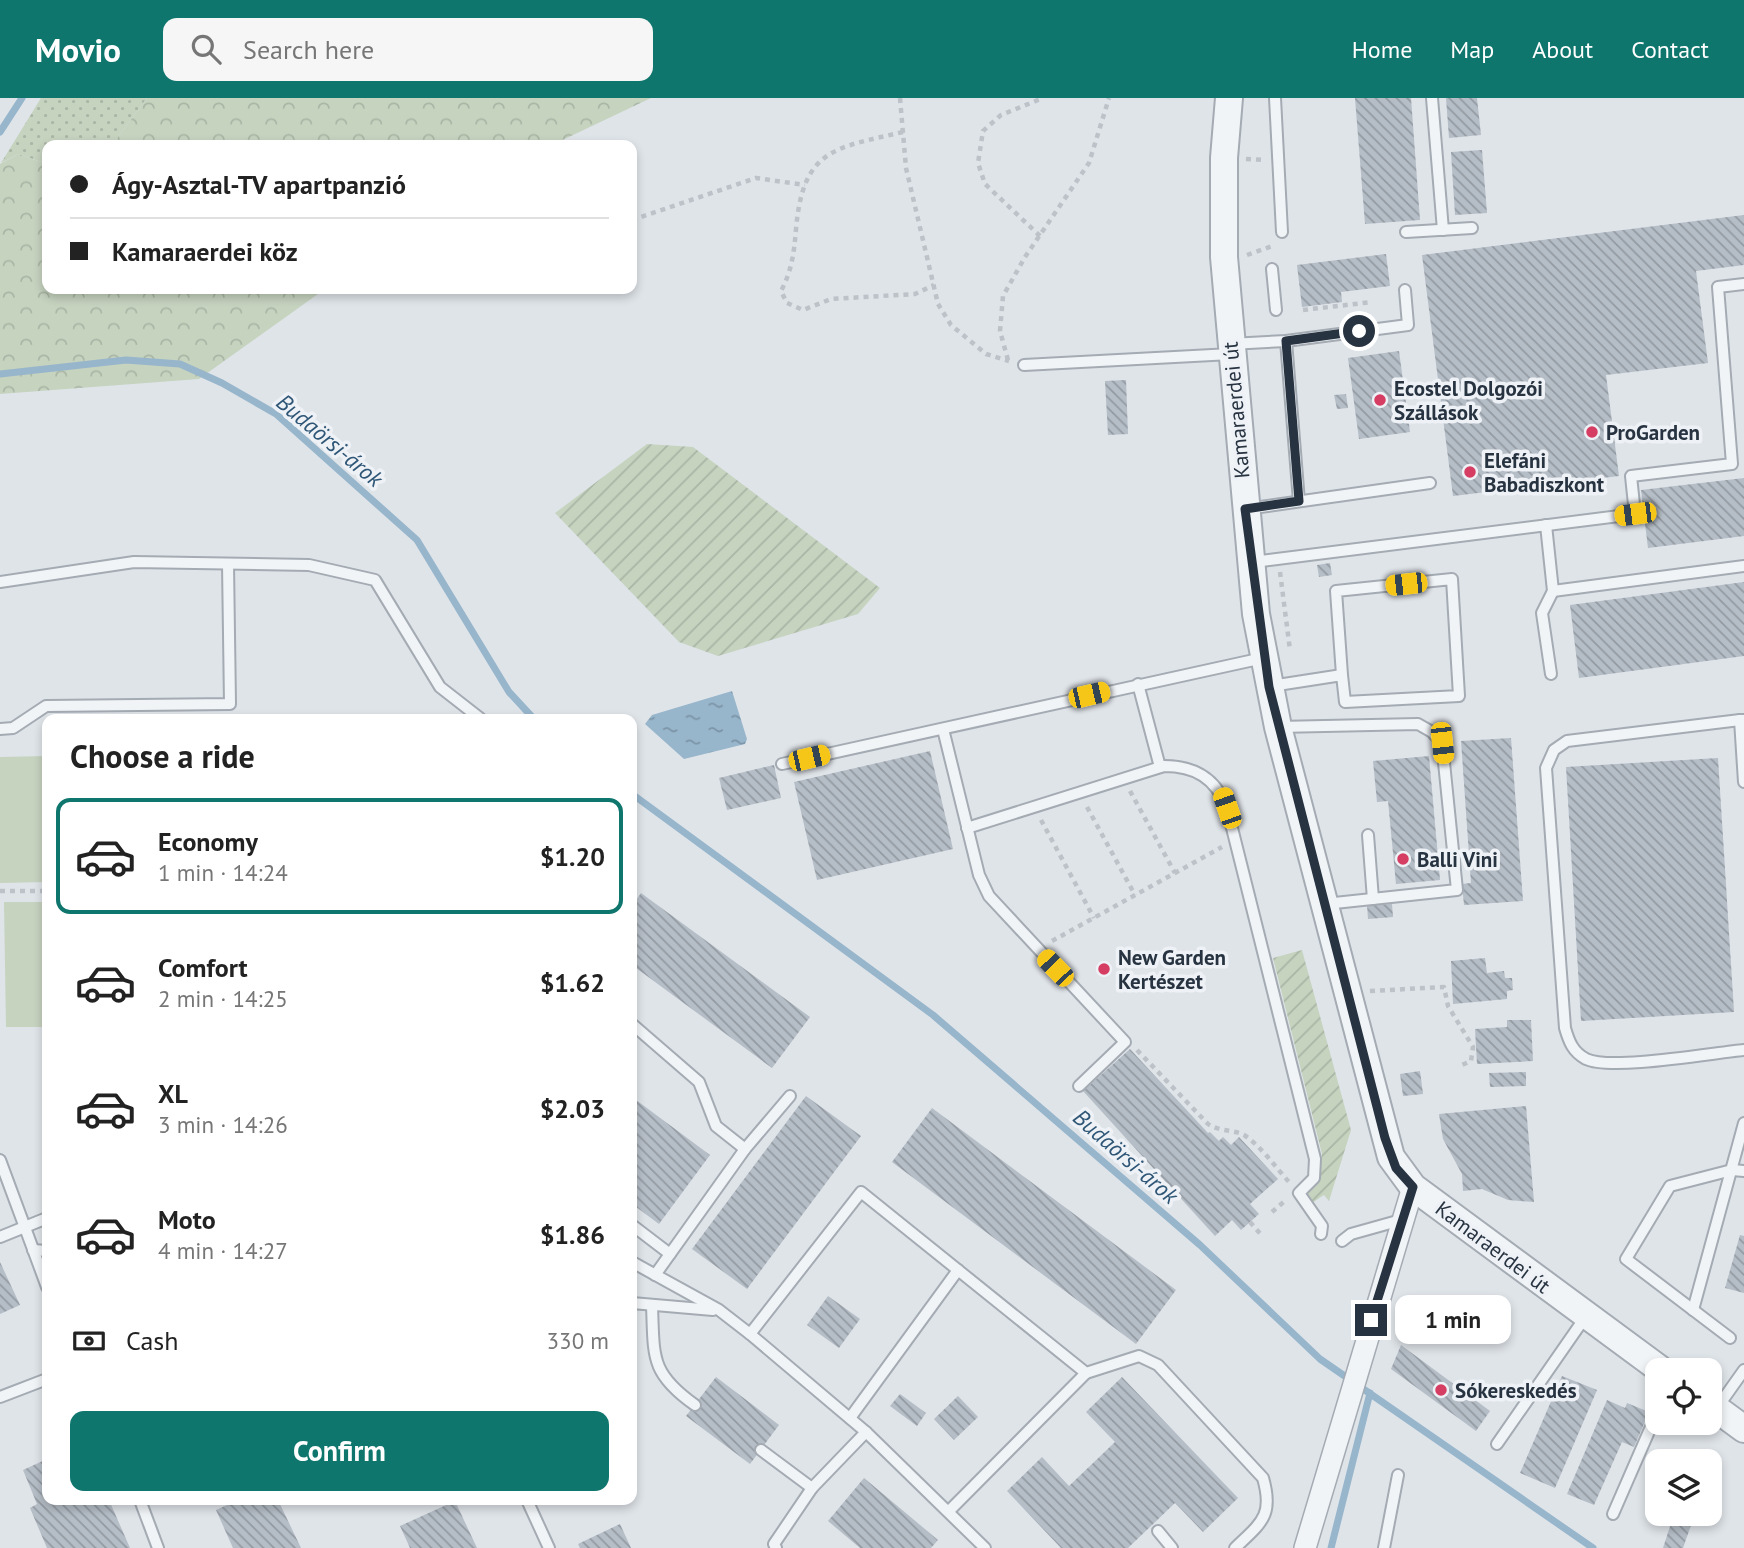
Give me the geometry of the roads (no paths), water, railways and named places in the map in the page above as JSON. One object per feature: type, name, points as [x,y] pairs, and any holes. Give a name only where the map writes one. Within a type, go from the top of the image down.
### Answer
[{"type":"street","name":"Kamaraerdei út","points":[[1229,98],[1224,158],[1224,257],[1250,562],[1263,658],[1278,727],[1391,1157],[1413,1187],[1645,1358]]},
{"type":"street","points":[[1305,1548],[1356,1370],[1413,1187]]},
{"type":"street","points":[[1722,1413],[1744,1429]]},
{"type":"lane","points":[[1275,98],[1282,232]]},
{"type":"lane","points":[[1432,98],[1443,230]]},
{"type":"lane","points":[[1406,232],[1472,228]]},
{"type":"lane","points":[[1272,269],[1276,310]]},
{"type":"lane","points":[[1250,562],[1635,514],[1631,476],[1738,464],[1718,287],[1744,284]]},
{"type":"lane","points":[[1024,365],[1231,349],[1408,325],[1405,290]]},
{"type":"lane","points":[[1286,341],[1299,501]]},
{"type":"lane","points":[[1245,509],[1430,483]]},
{"type":"lane","points":[[1546,525],[1553,590],[1542,613],[1551,674]]},
{"type":"lane","points":[[0,582],[134,562],[309,565],[375,580],[440,687],[475,714]]},
{"type":"lane","points":[[0,729],[13,728],[46,706],[230,704],[228,564]]},
{"type":"lane","points":[[1553,590],[1744,566]]},
{"type":"lane","points":[[1452,579],[1459,695],[1346,702],[1342,675],[1336,591],[1452,579]]},
{"type":"lane","points":[[782,764],[1263,658]]},
{"type":"lane","points":[[1269,687],[1342,675]]},
{"type":"lane","points":[[1138,684],[1160,766]]},
{"type":"lane","points":[[1744,782],[1742,720],[1567,741],[1555,750],[1546,768],[1565,1028],[1574,1050],[1596,1062],[1623,1063],[1744,1050]]},
{"type":"lane","points":[[1278,727],[1418,724],[1432,732],[1442,743],[1457,890],[1325,904]]},
{"type":"lane","points":[[943,729],[983,887],[1037,950],[1125,1042],[1079,1086]]},
{"type":"lane","points":[[967,828],[1160,766],[1192,769],[1216,785],[1227,808],[1315,1159],[1314,1178],[1299,1193],[1322,1226],[1321,1234]]},
{"type":"lane","points":[[1368,835],[1373,899]]},
{"type":"lane","points":[[637,1028],[699,1082],[716,1126],[745,1149]]},
{"type":"lane","points":[[655,1275],[745,1149],[790,1096]]},
{"type":"lane","points":[[1693,1310],[1744,1123]]},
{"type":"lane","points":[[0,1160],[42,1274]]},
{"type":"lane","points":[[1730,1338],[1626,1259],[1670,1186],[1732,1170],[1744,1171]]},
{"type":"lane","points":[[750,1334],[861,1192],[1086,1373]]},
{"type":"lane","points":[[0,1237],[42,1220]]},
{"type":"lane","points":[[1342,1241],[1351,1234],[1401,1220]]},
{"type":"lane","points":[[637,1229],[670,1254]]},
{"type":"lane","points":[[33,1250],[42,1251]]},
{"type":"lane","points":[[637,1265],[719,1310],[750,1334],[866,1432],[985,1548]]},
{"type":"lane","points":[[849,1418],[958,1270]]},
{"type":"lane","points":[[637,1304],[719,1310]]},
{"type":"lane","points":[[652,1305],[654,1348],[660,1372],[665,1381],[695,1405]]},
{"type":"lane","points":[[1497,1444],[1586,1316]]},
{"type":"lane","points":[[950,1511],[1086,1373],[1139,1356],[1158,1365],[1263,1478],[1268,1494],[1267,1514],[1236,1548]]},
{"type":"lane","points":[[1722,1396],[1744,1370]]},
{"type":"lane","points":[[0,1397],[42,1382]]},
{"type":"lane","points":[[773,1547],[811,1488],[866,1432]]},
{"type":"lane","points":[[1613,1514],[1647,1435]]},
{"type":"lane","points":[[761,1450],[811,1488]]},
{"type":"lane","points":[[1384,1548],[1398,1475]]},
{"type":"lane","points":[[141,1505],[158,1548]]},
{"type":"lane","points":[[529,1505],[549,1548]]},
{"type":"lane","points":[[1158,1531],[1172,1548]]},
{"type":"water","points":[[732,691],[747,739],[745,744],[684,759],[645,724],[652,715]]},
{"type":"waterway","points":[[0,132],[22,98]]},
{"type":"waterway","name":"Budaörsi-árok","points":[[0,374],[126,360],[180,364],[222,383],[276,414],[417,540],[509,692],[529,714]]},
{"type":"waterway","name":"Budaörsi-árok","points":[[637,798],[933,1015],[1200,1245],[1320,1359],[1593,1548]]},
{"type":"waterway","points":[[1331,1548],[1370,1393]]},
{"type":"place","name":"Ecostel Dolgozói Szállások","points":[[1380,400]]},
{"type":"place","name":"ProGarden","points":[[1592,432]]},
{"type":"place","name":"Elefáni Babadiszkont","points":[[1470,472]]},
{"type":"place","name":"Balli Vini","points":[[1403,859]]},
{"type":"place","name":"New Garden Kertészet","points":[[1104,969]]},
{"type":"place","name":"Sókereskedés","points":[[1441,1390]]}]
